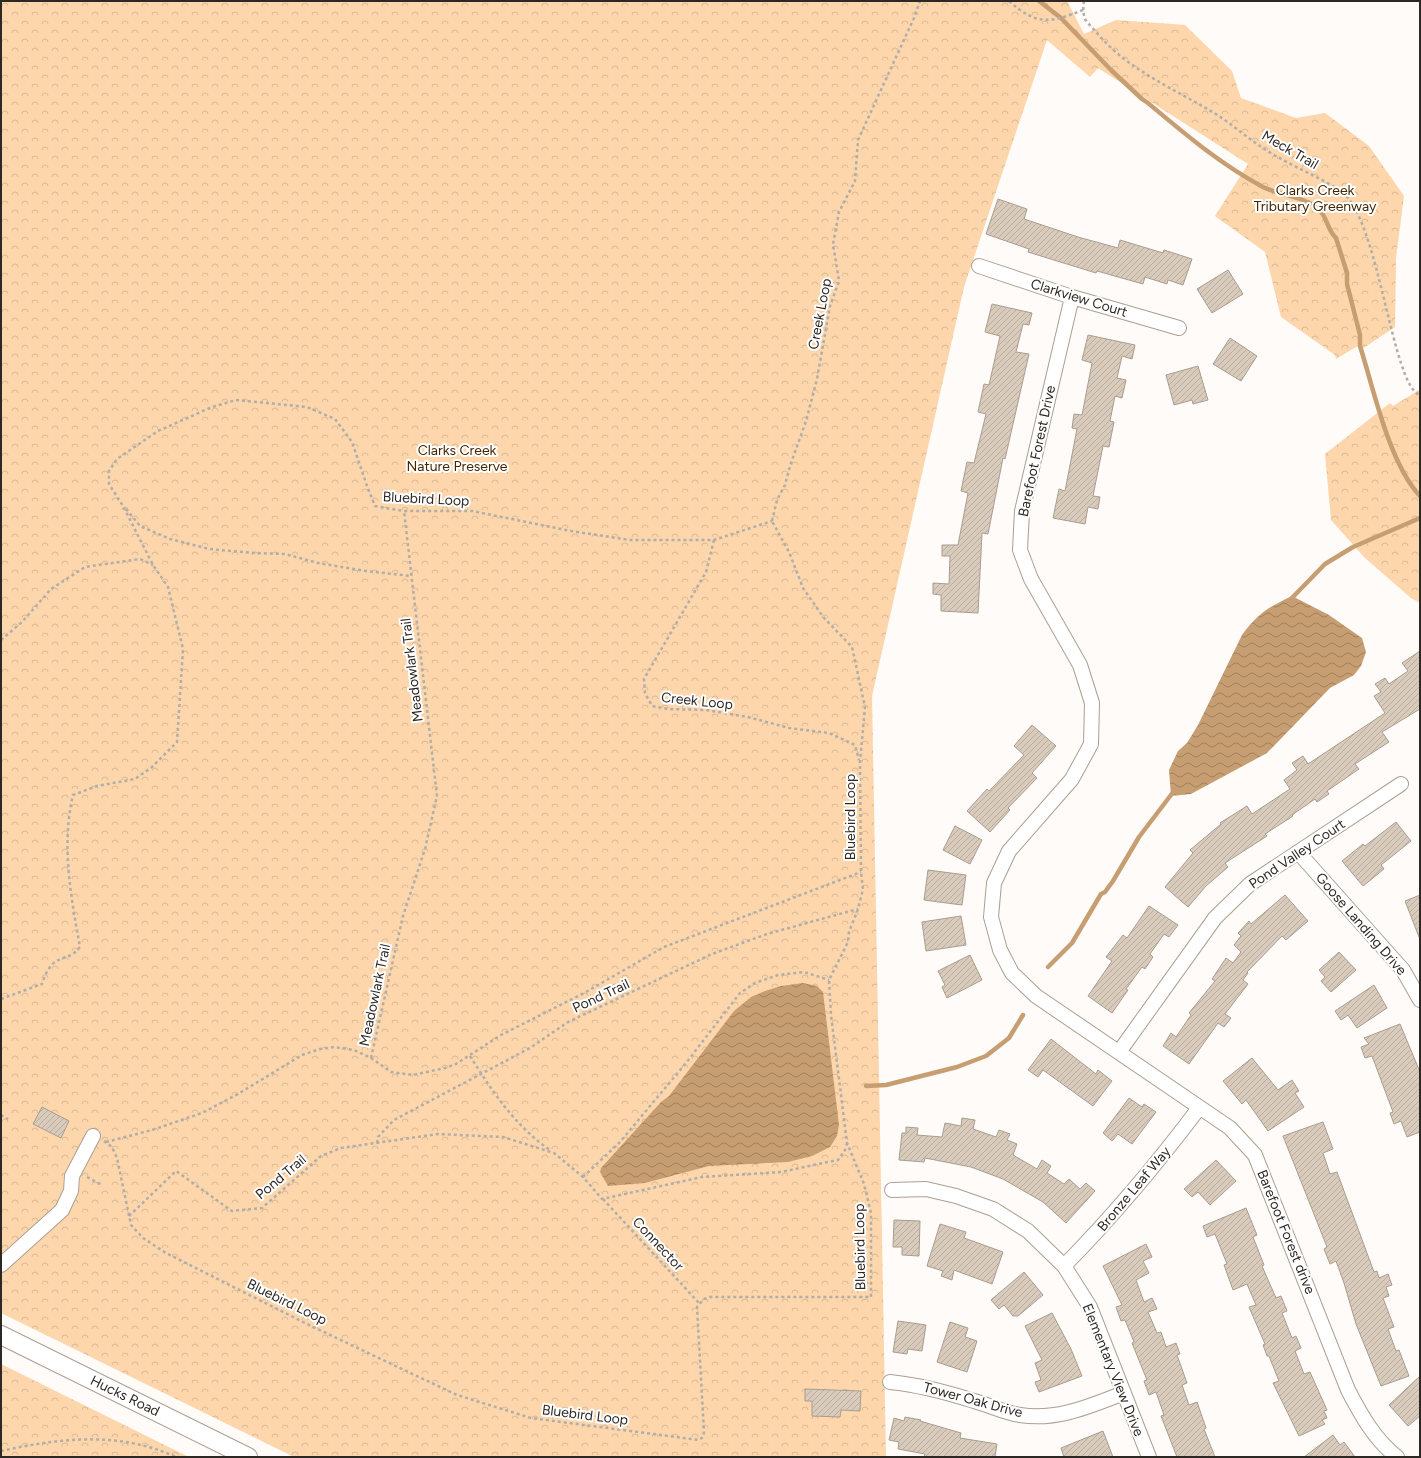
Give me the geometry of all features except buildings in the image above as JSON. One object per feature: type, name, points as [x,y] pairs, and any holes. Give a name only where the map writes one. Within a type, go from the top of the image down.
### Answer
[{"type":"main road","name":"Hucks Road","points":[[1,1335],[248,1457]]},
{"type":"street","name":"Clarkview Court","points":[[979,266],[1072,297],[1179,328]]},
{"type":"street","name":"Barefoot Forest Drive","points":[[1072,297],[1022,511],[1020,550],[1032,579],[1080,665],[1092,703],[1091,744],[1072,779],[1009,851],[994,883],[991,917],[1000,950],[1012,973],[1036,996],[1119,1052]]},
{"type":"street","name":"Pond Valley Court","points":[[1119,1052],[1215,918],[1250,884],[1401,784]]},
{"type":"street","name":"Goose Landing Drive","points":[[1298,852],[1403,970],[1420,1000]]},
{"type":"street","name":"Barefoot Forest drive","points":[[1119,1052],[1230,1128],[1255,1155],[1348,1390],[1362,1416],[1385,1448],[1397,1457]]},
{"type":"street","name":"Bronze Leaf Way","points":[[1064,1266],[1109,1220],[1158,1162],[1199,1108]]},
{"type":"street","points":[[1,1265],[62,1210],[71,1190],[72,1176],[99,1139]]},
{"type":"street","name":"Elementary View Drive","points":[[892,1190],[926,1189],[956,1196],[993,1209],[1028,1231],[1064,1266],[1090,1307],[1148,1457]]},
{"type":"street","name":"Tower Oak Drive","points":[[890,1382],[917,1385],[1020,1416],[1051,1415],[1073,1412],[1124,1393]]},
{"type":"path","name":"Creek Loop","points":[[772,520],[806,421],[817,379],[830,306],[839,281],[833,244],[839,212],[855,181],[858,140],[914,18],[920,1]]},
{"type":"path","points":[[1009,1],[1034,18],[1050,21],[1083,10],[1084,1]]},
{"type":"path","name":"Meck Trail","points":[[1083,10],[1086,20],[1106,44],[1136,66],[1172,90],[1210,110],[1275,156],[1331,184],[1347,196],[1357,210],[1381,283],[1389,322],[1410,386],[1420,395]]},
{"type":"path","name":"Bluebird Loop","points":[[123,506],[109,484],[109,471],[117,460],[158,431],[212,407],[236,400],[307,407],[335,420],[352,442],[366,486],[376,506],[404,511],[472,511],[571,531],[630,540],[714,540],[772,520]]},
{"type":"path","points":[[123,506],[140,526],[170,539],[209,549],[285,554],[318,563],[366,571],[411,576],[404,511]]},
{"type":"path","points":[[1,999],[42,984],[44,976],[54,962],[73,955],[80,947],[66,865],[69,814],[73,795],[83,790],[135,779],[152,767],[177,742],[183,649],[168,587],[154,565],[123,506]]},
{"type":"path","points":[[772,520],[789,552],[803,588],[824,618],[852,647],[865,707],[860,762]]},
{"type":"path","name":"Creek Loop","points":[[714,540],[706,572],[644,679],[645,693],[652,706],[668,709],[706,710],[748,717],[788,728],[829,733],[856,745],[860,762]]},
{"type":"path","points":[[1,640],[22,622],[51,589],[85,567],[140,559],[154,565]]},
{"type":"path","name":"Meadowlark Trail","points":[[371,1058],[403,916],[425,849],[437,796],[411,576]]},
{"type":"path","name":"Bluebird Loop","points":[[829,980],[848,942],[849,932],[858,909],[863,889],[861,872],[860,762]]},
{"type":"path","name":"Pond Trail","points":[[99,1139],[152,1130],[202,1113],[238,1094],[302,1056],[320,1049],[334,1047],[354,1050],[371,1058],[391,1072],[413,1075],[445,1068],[470,1056],[501,1035],[586,992],[664,947],[861,872]]},
{"type":"path","name":"Pond Trail","points":[[376,1143],[378,1137],[394,1120],[530,1048],[568,1022],[712,954],[768,934],[858,909]]},
{"type":"path","points":[[583,1177],[620,1142],[686,1063],[740,992],[755,983],[785,975],[804,972],[829,980],[831,1015],[847,1143],[845,1150],[838,1160],[781,1172],[702,1177],[602,1199]]},
{"type":"path","points":[[470,1056],[497,1097],[518,1122],[533,1139],[554,1153]]},
{"type":"path","points":[[1,1115],[8,1119]]},
{"type":"path","name":"Pond Trail","points":[[128,1216],[176,1171],[232,1211],[262,1208],[321,1156],[341,1148],[438,1134],[503,1137],[554,1153],[583,1177],[602,1199]]},
{"type":"path","name":"Bluebird Loop","points":[[99,1139],[112,1147],[117,1158],[128,1216],[132,1225],[143,1238],[166,1253],[275,1308],[456,1395],[530,1418],[699,1440],[703,1437],[696,1307],[699,1303],[710,1297],[871,1297],[871,1213],[869,1199],[847,1143]]},
{"type":"path","name":"Connector","points":[[602,1199],[699,1303]]},
{"type":"path","points":[[1,1451],[45,1442],[84,1439],[134,1444],[153,1448],[176,1457]]},
{"type":"green space","name":"Clarks Creek Nature Preserve","points":[[1,1],[1067,1],[1084,34],[1116,20],[1185,25],[1232,71],[1241,98],[1296,118],[1325,113],[1369,146],[1404,196],[1396,258],[1395,327],[1362,349],[1361,344],[1336,359],[1335,355],[1281,317],[1265,252],[1215,216],[1248,164],[1098,68],[1090,77],[1047,40],[964,287],[872,696],[886,1457],[294,1457],[1,1313]]},
{"type":"green space","points":[[1419,390],[1420,603],[1411,598],[1365,558],[1331,520],[1325,454],[1390,403],[1393,406]]},
{"type":"green space","points":[[1,1364],[189,1457],[1,1457]]},
{"type":"water","points":[[1292,596],[1329,615],[1362,638],[1366,652],[1361,666],[1354,675],[1330,688],[1267,753],[1191,794],[1171,796],[1169,770],[1178,751],[1187,743],[1198,725],[1242,635],[1253,621],[1264,611]]},
{"type":"water","points":[[803,983],[817,986],[823,992],[839,1125],[837,1136],[830,1147],[812,1156],[788,1162],[709,1166],[645,1183],[608,1186],[600,1172],[601,1168],[661,1102],[669,1096],[734,1011],[751,997],[765,991],[781,986]]},
{"type":"waterway","points":[[1039,1],[1061,18],[1111,70],[1142,99],[1203,148],[1232,169],[1263,187],[1309,203],[1319,210],[1336,238],[1347,273],[1347,284],[1360,335],[1360,346],[1391,446],[1409,482],[1420,496]]},
{"type":"waterway","points":[[1290,600],[1325,564],[1353,547],[1420,518]]},
{"type":"waterway","points":[[1048,967],[1072,943],[1101,894],[1105,892],[1113,881],[1139,837],[1174,791]]},
{"type":"waterway","points":[[866,1086],[886,1085],[957,1067],[986,1056],[1009,1038],[1023,1015]]},
{"type":"park label","name":"Clarks Creek Tributary Greenway","points":[[1315,198]]}]
